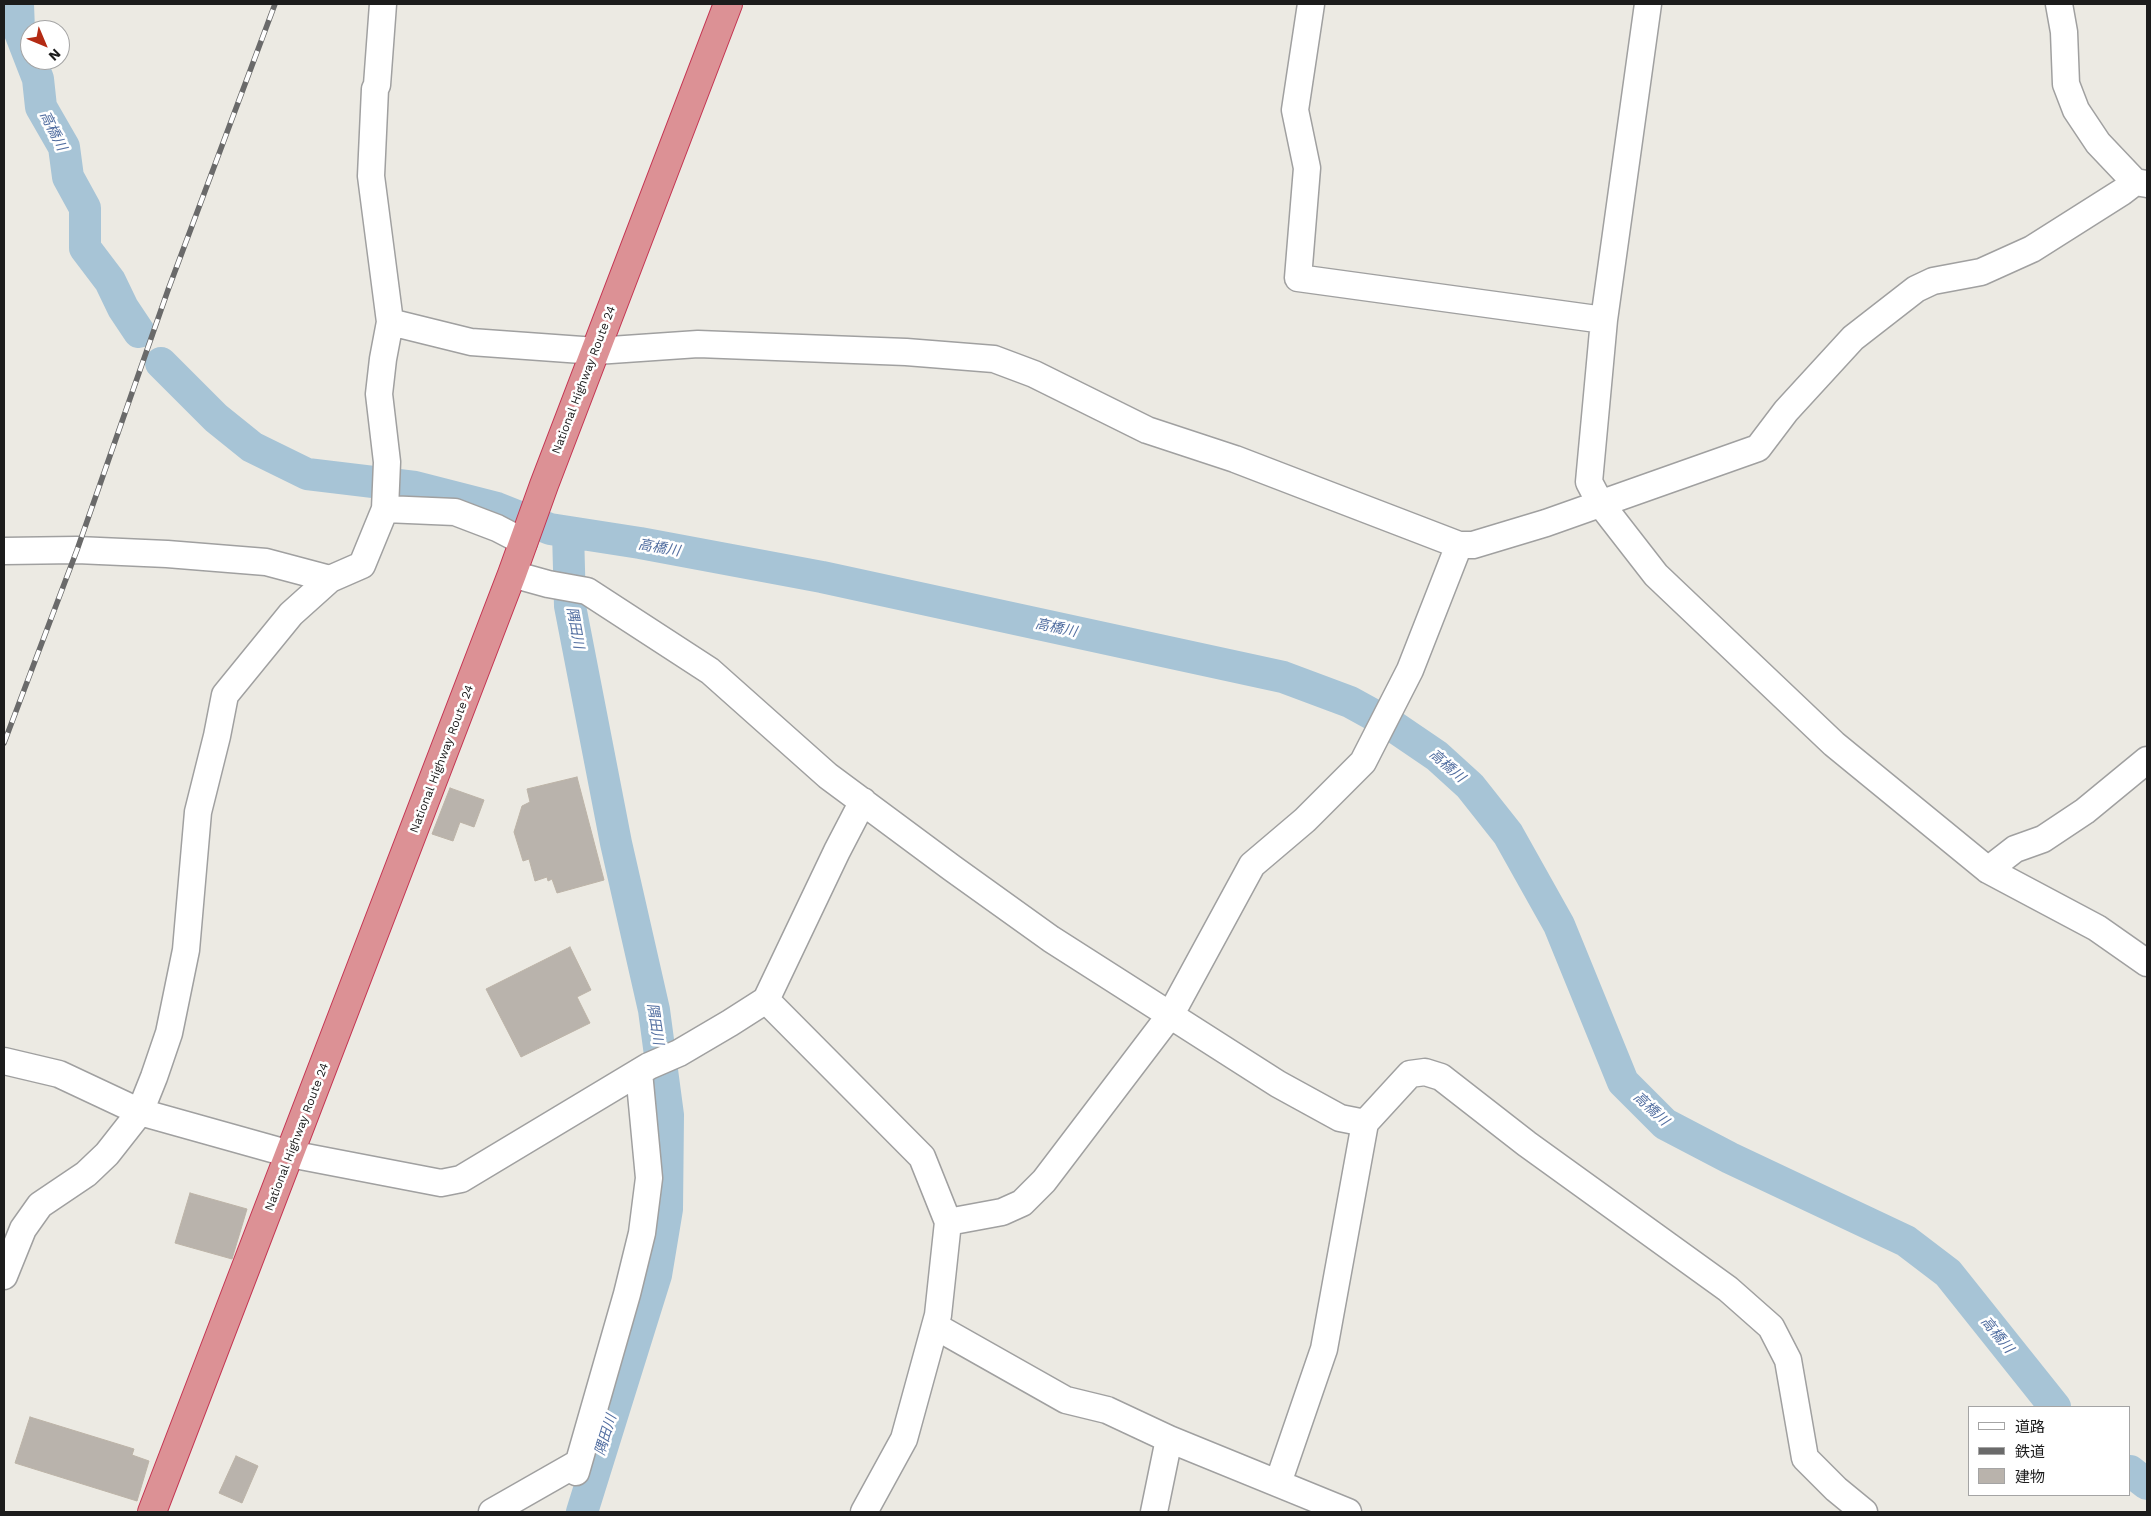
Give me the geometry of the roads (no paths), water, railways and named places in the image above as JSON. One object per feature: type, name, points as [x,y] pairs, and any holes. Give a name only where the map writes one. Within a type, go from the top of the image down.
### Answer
[{"type":"highway","name":"National Highway Route 24","points":[[152,1512],[512,574],[544,485],[728,4]]},
{"type":"street","points":[[4,1276],[23,1229],[40,1205],[86,1174],[107,1154],[140,1112],[169,1033],[186,950],[198,812],[225,695],[290,614],[330,579],[362,565],[385,509],[387,462],[379,394],[382,359],[390,322],[371,176],[375,89],[377,85],[383,4]]},
{"type":"street","points":[[1311,4],[1295,110],[1307,168],[1298,278],[1604,320]]},
{"type":"street","points":[[1648,4],[1604,320],[1589,482],[1600,503],[1656,575],[1834,744],[1988,870],[2097,928],[2147,964]]},
{"type":"street","points":[[390,322],[471,342],[596,352],[698,344],[906,352],[994,359],[1034,374],[1147,430],[1235,459],[1459,545],[1473,545],[1546,523],[1758,448],[1786,411],[1853,338],[1916,289],[1934,281],[1981,272],[2032,249],[2122,192],[2141,183],[2098,142],[2076,110],[2066,84],[2064,32],[2059,4]]},
{"type":"street","points":[[385,509],[455,512],[497,528],[524,542]]},
{"type":"street","points":[[948,1222],[1002,1212],[1022,1203],[1044,1181],[1170,1014],[1252,865],[1305,820],[1363,762],[1410,670],[1459,545]]},
{"type":"street","points":[[4,551],[77,550],[167,554],[266,562],[330,579]]},
{"type":"street","points":[[512,574],[548,584],[587,591],[710,671],[828,776],[1051,939],[1278,1084],[1340,1118],[1364,1123]]},
{"type":"street","points":[[1988,870],[2015,849],[2043,839],[2085,811],[2147,760]]},
{"type":"street","points":[[4,1061],[59,1074],[140,1112],[290,1154],[441,1183],[461,1179],[644,1069],[678,1053],[766,1000],[863,801]]},
{"type":"street","points":[[766,1000],[922,1157],[948,1222],[938,1315],[904,1439],[864,1512]]},
{"type":"street","points":[[497,1511],[577,1467],[627,1294],[642,1233],[649,1178],[644,1069]]},
{"type":"street","points":[[1278,1484],[1324,1349],[1364,1123],[1410,1074],[1425,1072],[1434,1074],[1527,1144],[1728,1289],[1771,1327],[1788,1360],[1805,1458],[1836,1489],[1864,1512]]},
{"type":"street","points":[[935,1326],[1066,1400],[1106,1410],[1169,1439],[1348,1512]]},
{"type":"street","points":[[1154,1512],[1169,1439]]},
{"type":"waterway","name":"高橋川","points":[[18,4],[19,30],[38,79],[41,107],[64,147],[68,177],[85,208],[85,248],[110,281],[123,308],[139,332]]},
{"type":"waterway","name":"高橋川","points":[[161,363],[216,418],[252,447],[307,474],[415,487],[497,508],[550,529],[640,543],[822,577],[1283,677],[1350,702],[1390,724],[1437,756],[1470,786],[1508,834],[1559,925],[1623,1082],[1665,1124],[1730,1158],[1906,1241],[1948,1273],[2054,1406]]},
{"type":"waterway","name":"隅田川","points":[[568,532],[570,606],[616,843],[654,1010],[668,1115],[667,1209],[656,1275],[582,1512]]},
{"type":"waterway","name":"高橋川","points":[[2131,1472],[2147,1484]]},
{"type":"railway","points":[[4,743],[77,550],[168,290],[275,4]]}]
